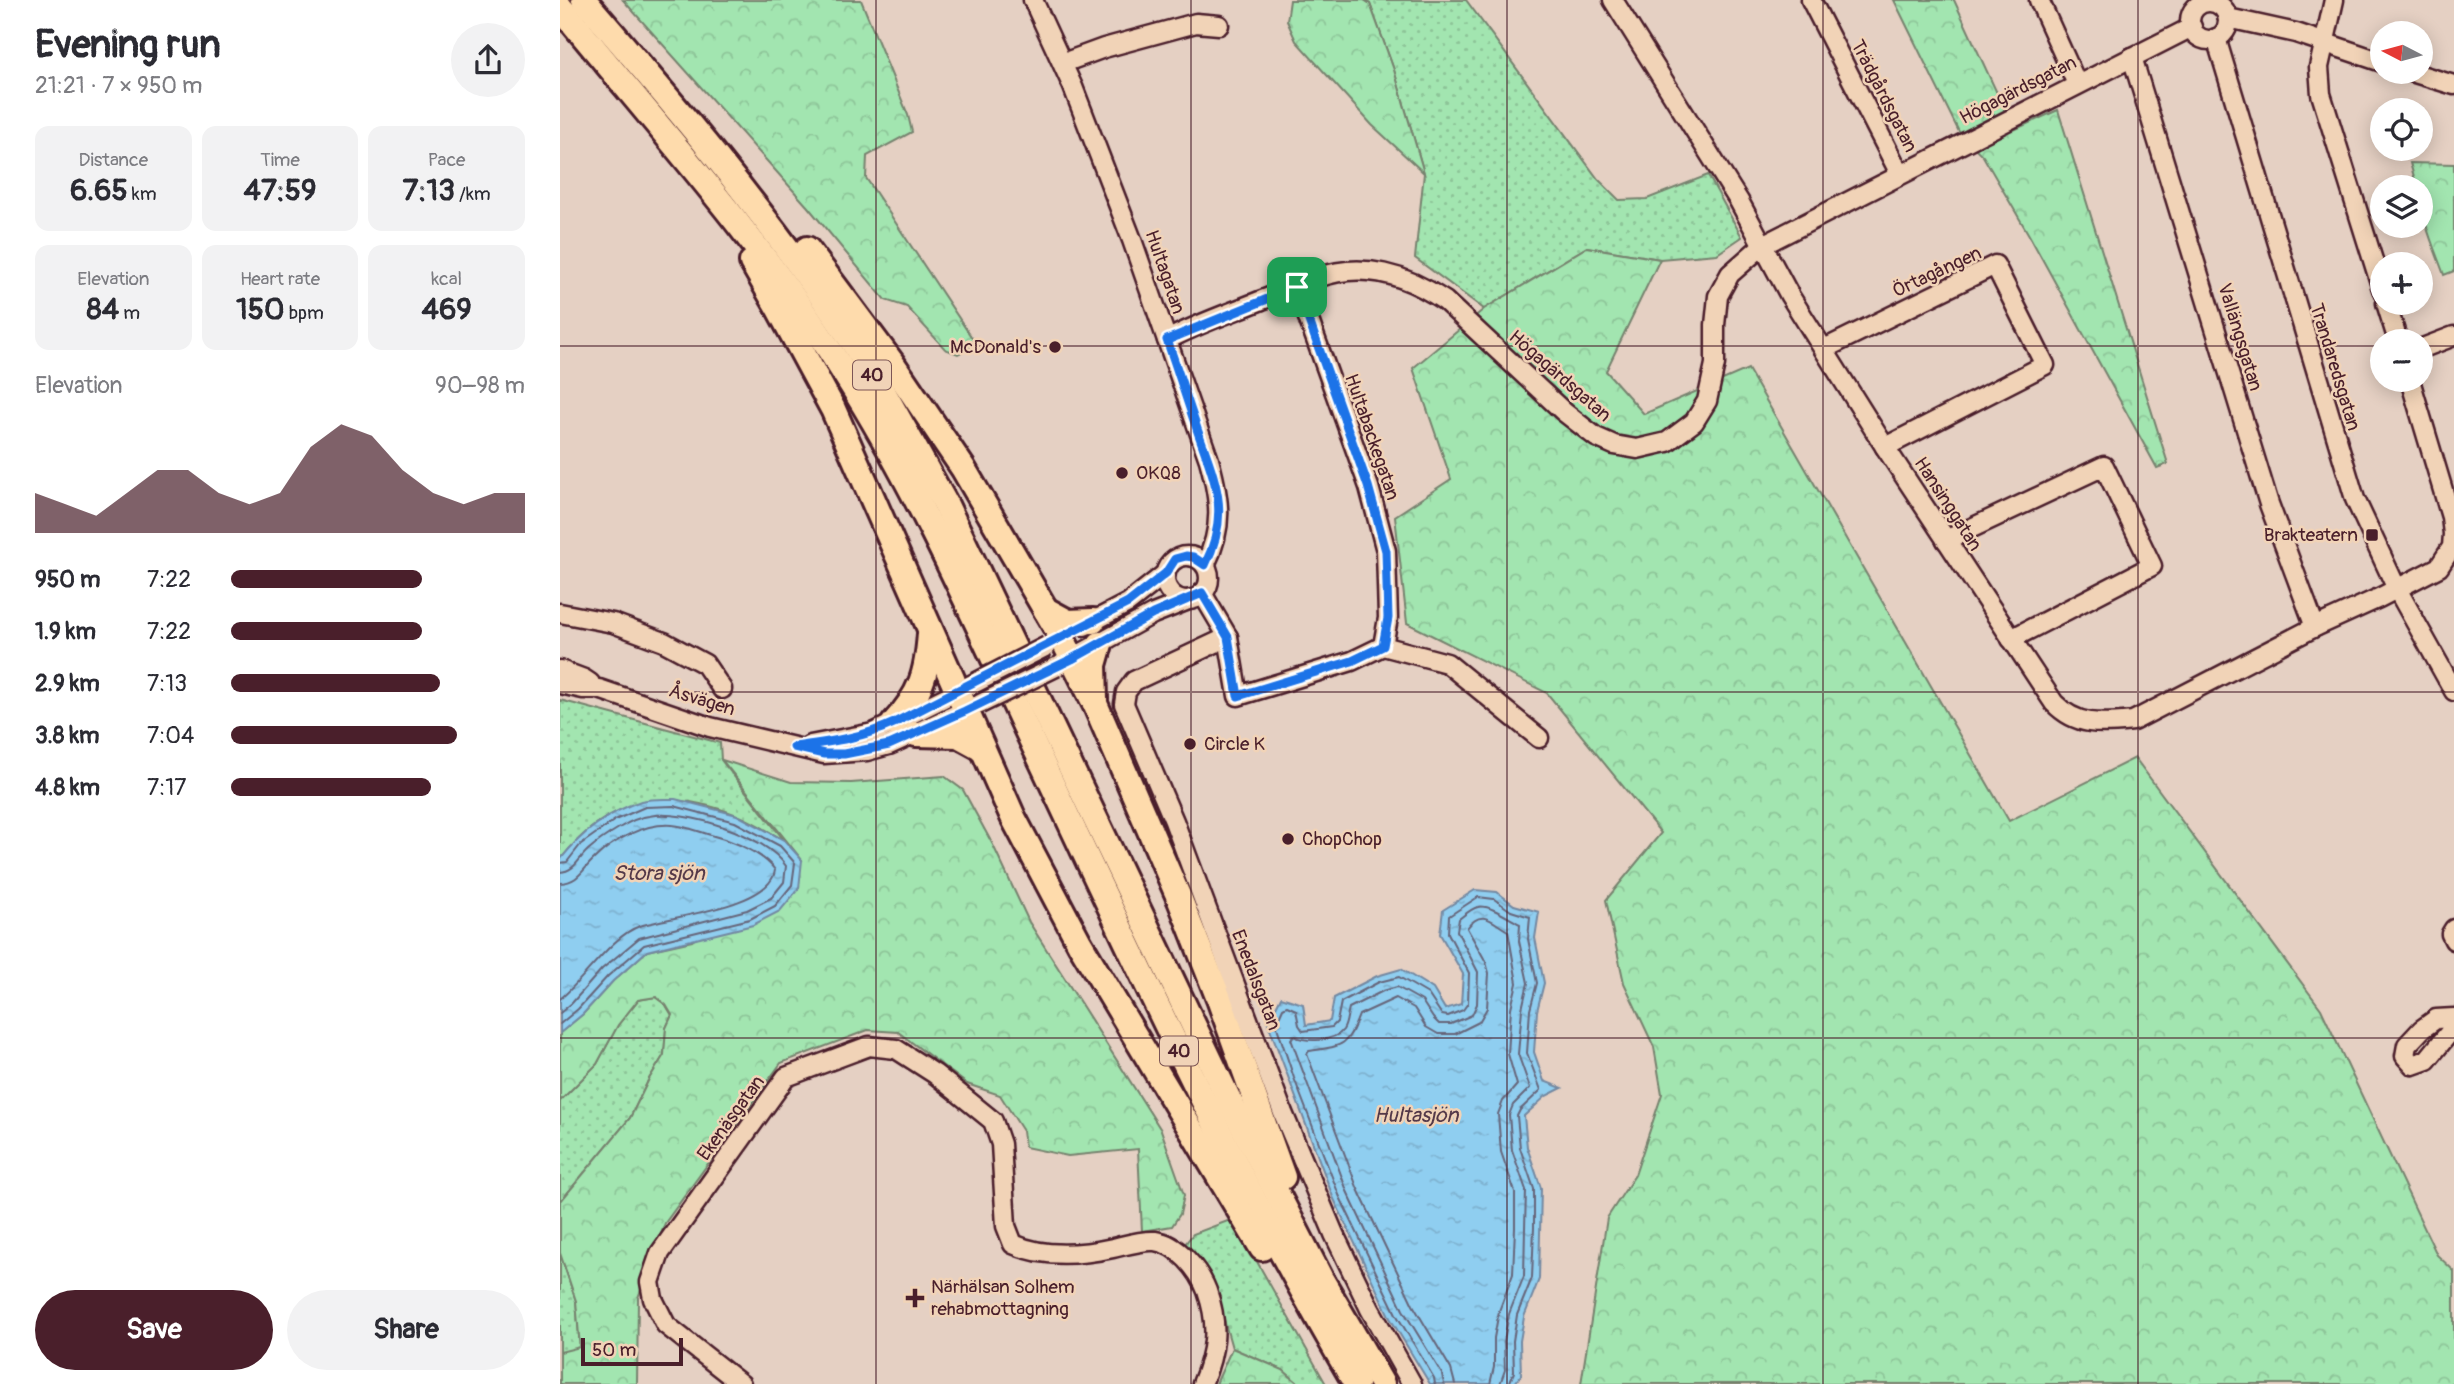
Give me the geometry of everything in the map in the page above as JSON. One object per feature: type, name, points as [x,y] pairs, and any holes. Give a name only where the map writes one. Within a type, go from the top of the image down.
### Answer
[{"type":"highway","name":"40","points":[[584,0],[703,139],[767,220],[839,322],[896,414],[945,503],[1228,1100],[1321,1279],[1382,1384]]},
{"type":"highway","name":"40","points":[[560,7],[716,193],[775,270],[846,375],[923,514],[1248,1191],[1355,1382]]},
{"type":"highway","points":[[703,139],[770,204],[815,258],[892,363],[963,468],[1046,610],[1059,652],[1096,706],[1180,900],[1321,1279]]},
{"type":"highway","points":[[716,193],[832,408],[930,634],[968,698],[980,747],[1013,817],[1080,944],[1288,1293],[1355,1382]]},
{"type":"highway","points":[[1046,610],[1096,632],[1096,706]]},
{"type":"highway","points":[[930,634],[924,679],[905,729],[958,735],[980,747]]},
{"type":"street","name":"Hultagatan","points":[[1033,0],[1063,63],[1132,240],[1209,460],[1218,494],[1217,537],[1205,565],[1209,579],[1196,596]]},
{"type":"street","name":"Hansinggatan","points":[[1613,0],[1739,201],[1790,296],[1885,447],[2054,703],[2064,714],[2074,719],[2105,724],[2133,721],[2315,627],[2439,567],[2452,547],[2454,534],[2414,392]]},
{"type":"street","name":"Trädgårdsgatan","points":[[1811,0],[1900,174]]},
{"type":"street","points":[[2039,0],[2077,84]]},
{"type":"street","points":[[2334,0],[2319,67],[2321,94],[2370,252]]},
{"type":"street","points":[[2228,18],[2225,30],[2216,38],[2201,37],[2192,27],[2192,12],[2203,1],[2213,2],[2219,5],[2228,18],[2283,29],[2370,58]]},
{"type":"street","points":[[1063,63],[1104,48],[1196,23],[1219,24]]},
{"type":"street","name":"Högagärdsgatan","points":[[1167,340],[1318,277],[1350,270],[1368,270],[1397,276],[1425,287],[1446,301],[1564,412],[1596,437],[1614,445],[1637,449],[1667,442],[1694,422],[1707,401],[1715,365],[1714,325],[1718,296],[1730,274],[1763,245],[2192,27]]},
{"type":"street","name":"Trandaredsgatan","points":[[2216,38],[2355,499],[2397,589],[2454,691]]},
{"type":"street","name":"Vallängsgatan","points":[[2132,57],[2269,504],[2315,627]]},
{"type":"street","points":[[2433,79],[2454,85]]},
{"type":"street","name":"Örtagången","points":[[1824,349],[1995,265],[2045,365],[1885,447]]},
{"type":"street","name":"Hultabackegatan","points":[[1297,287],[1368,486],[1386,551],[1388,618],[1383,646]]},
{"type":"street","points":[[2433,344],[2454,336]]},
{"type":"street","points":[[1946,540],[2104,466],[2152,566],[2011,639]]},
{"type":"street","points":[[1096,632],[1166,573],[1175,559],[1186,556],[1200,560],[1205,565]]},
{"type":"street","points":[[1166,573],[1167,587],[1171,593],[1177,597],[1196,596]]},
{"type":"street","points":[[1196,596],[1228,637],[1238,696],[1352,661],[1383,646],[1447,663],[1539,738]]},
{"type":"street","points":[[968,698],[1096,632],[1153,614],[1196,596]]},
{"type":"street","points":[[560,613],[613,624],[664,642],[705,664],[722,688]]},
{"type":"street","name":"Enedalsgatan","points":[[1228,637],[1134,681],[1126,692],[1124,704],[1174,821],[1283,1113],[1334,1234],[1370,1309],[1412,1384]]},
{"type":"street","name":"Åsvägen","points":[[560,670],[584,679],[606,692]]},
{"type":"street","name":"Åsvägen","points":[[560,684],[606,692],[710,727],[824,754],[867,751],[968,698]]},
{"type":"street","points":[[560,692],[606,692]]},
{"type":"street","points":[[2454,929],[2451,934],[2454,940]]},
{"type":"street","points":[[2454,1018],[2436,1019],[2407,1045],[2405,1056],[2413,1065],[2427,1060],[2454,1027]]},
{"type":"street","name":"Ekenäsgatan","points":[[741,1384],[666,1325],[653,1299],[650,1282],[660,1253],[786,1077],[869,1046],[896,1049],[935,1074],[993,1122],[1001,1144],[1006,1226],[1013,1244],[1025,1249],[1070,1255],[1147,1241],[1170,1245],[1181,1254],[1204,1285],[1213,1308],[1214,1352],[1202,1384]]},
{"type":"green space","points":[[623,0],[861,0],[908,115],[912,132],[867,156],[866,178],[976,344],[958,354],[945,349],[907,307],[885,300],[808,207]]},
{"type":"green space","points":[[1290,0],[1364,0],[1370,4],[1394,70],[1424,173],[1372,125],[1296,41],[1287,21]]},
{"type":"green space","points":[[1364,0],[1466,0],[1598,179],[1619,200],[1647,199],[1708,175],[1742,237],[1717,254],[1660,259],[1587,247],[1484,309],[1415,258],[1424,173],[1394,70],[1370,4]]},
{"type":"green space","points":[[1894,0],[1954,0],[2014,130],[2058,110],[2168,464],[2157,468],[1983,156],[1959,132]]},
{"type":"green space","points":[[2410,163],[2454,164],[2454,271],[2444,275],[2430,238],[2433,238],[2433,175],[2414,175]]},
{"type":"green space","points":[[1587,247],[1660,259],[1606,371],[1644,414],[1748,369],[2009,821],[2135,758],[2321,1009],[2437,1255],[2454,1271],[2454,1384],[1581,1384],[1607,1218],[1635,1175],[1662,1094],[1654,1047],[1624,983],[1606,900],[1661,833],[1547,693],[1407,623],[1395,516],[1451,479],[1413,368],[1484,309]]},
{"type":"green space","points":[[560,700],[720,743],[721,760],[784,840],[743,817],[710,806],[662,800],[640,803],[598,822],[560,860]]},
{"type":"green space","points":[[722,760],[791,782],[851,783],[944,776],[963,790],[993,845],[1029,922],[1161,1130],[1184,1195],[1180,1214],[1172,1226],[1142,1231],[1138,1149],[1068,1156],[1025,1147],[1023,1131],[1000,1095],[967,1084],[898,1032],[868,1030],[781,1063],[665,1223],[638,1298],[637,1384],[560,1384],[560,1352],[580,1347],[576,1301],[560,1253],[560,1202],[630,1118],[664,1055],[666,1028],[672,1015],[666,1005],[656,997],[638,1000],[618,1025],[597,1064],[560,1101],[560,1033],[647,951],[692,941],[802,860]]},
{"type":"green space","points":[[655,997],[666,1005],[672,1015],[666,1028],[664,1055],[630,1118],[560,1202],[560,1101],[597,1064],[618,1025],[638,1000]]},
{"type":"green space","points":[[1233,1219],[1326,1384],[1299,1384],[1283,1370],[1232,1348],[1216,1292],[1185,1244],[1193,1234]]},
{"type":"green space","points":[[560,1253],[576,1301],[580,1348],[562,1353],[560,1352]]},
{"type":"green space","points":[[1232,1348],[1283,1370],[1299,1384],[1216,1384]]},
{"type":"water","name":"Stora sjön","points":[[675,799],[737,815],[784,840],[802,860],[799,888],[780,911],[753,925],[647,951],[560,1033],[560,860],[586,832],[618,811],[645,800]]},
{"type":"water","name":"Hultasjön","points":[[1475,890],[1497,892],[1514,905],[1539,912],[1535,938],[1544,983],[1537,1011],[1534,1052],[1544,1081],[1562,1088],[1546,1096],[1524,1116],[1527,1147],[1541,1188],[1539,1279],[1524,1317],[1520,1341],[1521,1375],[1514,1384],[1430,1384],[1390,1318],[1333,1197],[1268,1023],[1281,997],[1303,1004],[1306,1025],[1330,1021],[1334,998],[1377,976],[1401,969],[1433,989],[1445,1009],[1461,1004],[1463,974],[1440,934],[1443,910]]},
{"type":"place","name":"McDonald's","points":[[1055,347]]},
{"type":"place","name":"OKQ8","points":[[1122,473]]},
{"type":"place","name":"Brakteatern","points":[[2372,535]]},
{"type":"place","name":"Circle K","points":[[1190,744]]},
{"type":"place","name":"ChopChop","points":[[1288,839]]},
{"type":"place","name":"Närhälsan Solhem rehabmottagning","points":[[915,1298]]},
{"type":"route","points":[[1297,287],[1368,486],[1386,551],[1388,618],[1383,646],[1352,661],[1238,696],[1228,637],[1202,593],[1198,597],[1153,614],[1072,659],[965,711],[889,745],[844,754],[824,754],[794,747],[873,733],[1128,603],[1166,573],[1175,559],[1193,557],[1205,565],[1217,537],[1218,494],[1209,460],[1167,340],[1297,287]]}]
